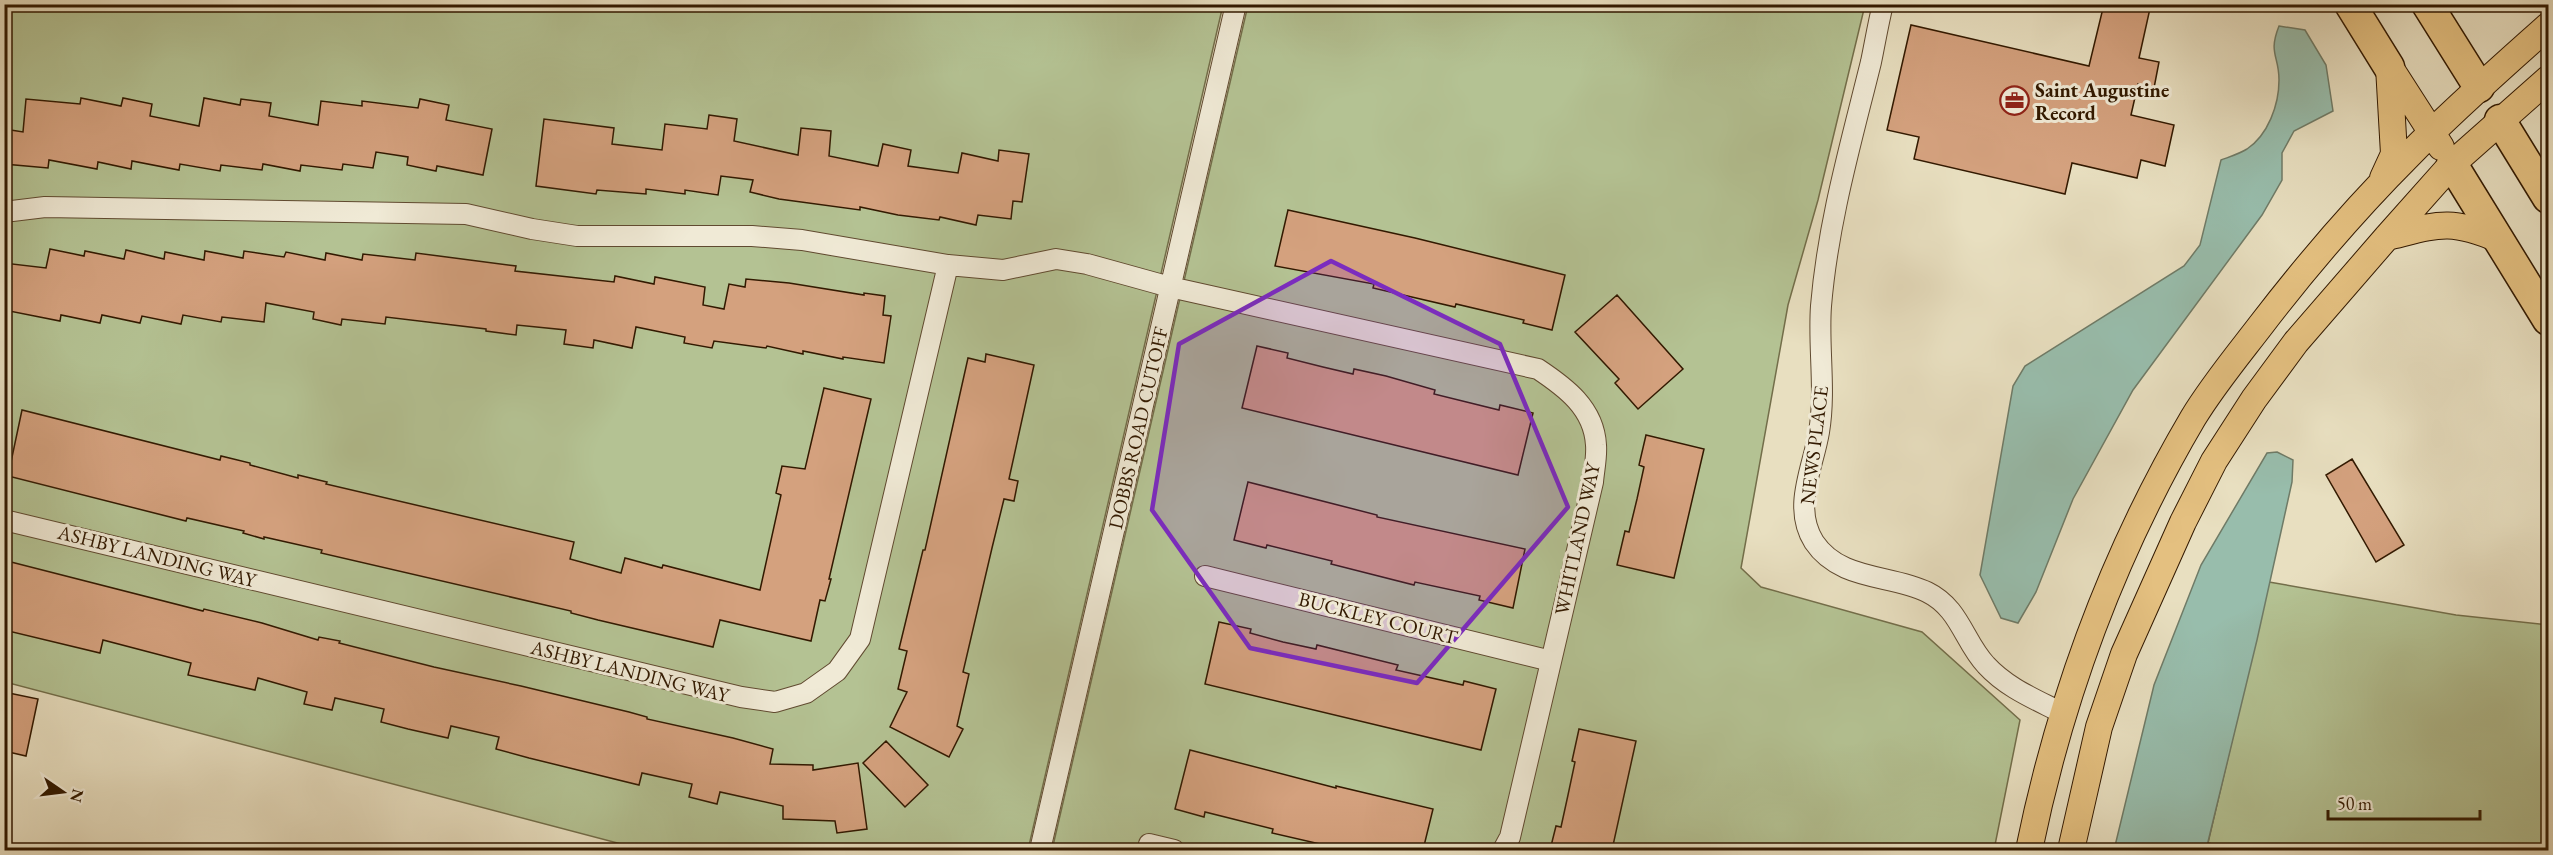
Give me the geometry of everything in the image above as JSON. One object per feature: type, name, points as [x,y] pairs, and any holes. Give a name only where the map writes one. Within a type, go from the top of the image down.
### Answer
[{"type":"highway","points":[[2350,4],[2389,66]]},
{"type":"highway","points":[[2427,4],[2479,87]]},
{"type":"highway","points":[[2500,120],[2548,198]]},
{"type":"highway","points":[[2452,164],[2548,320]]},
{"type":"main road","points":[[2029,850],[2043,783],[2062,713],[2088,634],[2154,489],[2194,416],[2291,285],[2335,233],[2380,184],[2479,87],[2548,26]]},
{"type":"main road","points":[[2380,184],[2394,154],[2389,66]]},
{"type":"main road","points":[[2389,66],[2452,164]]},
{"type":"main road","points":[[2071,850],[2099,727],[2124,654],[2183,522],[2209,471],[2254,399],[2289,352],[2387,237],[2452,164],[2548,79]]},
{"type":"main road","points":[[2479,87],[2500,120]]},
{"type":"main road","points":[[2387,237],[2450,224],[2471,227],[2498,239]]},
{"type":"main road","points":[[2055,850],[2079,745],[2078,733],[2062,713]]},
{"type":"street","name":"DOBBS ROAD CUTOFF","points":[[1040,850],[1236,4]]},
{"type":"street","name":"NEWS PLACE","points":[[1882,4],[1871,60],[1840,185],[1830,239],[1821,308],[1822,370],[1819,432],[1804,487],[1807,524],[1814,541],[1826,555],[1841,566],[1858,573],[1928,592],[1956,617],[1984,664],[2007,685],[2062,713]]},
{"type":"street","points":[[4,212],[45,207],[466,214],[532,229],[577,236],[752,236],[802,240],[948,265],[1003,270],[1056,259],[1087,264],[1170,287]]},
{"type":"street","name":"ASHBY LANDING WAY","points":[[4,520],[729,695],[775,702],[806,693],[837,671],[860,639],[948,265]]},
{"type":"street","name":"WHITLAND WAY","points":[[1170,287],[1538,369],[1570,391],[1587,416],[1596,443],[1593,482],[1510,837],[1503,850]]},
{"type":"street","name":"BUCKLEY COURT","points":[[1205,576],[1551,661]]},
{"type":"street","points":[[1149,844],[1174,850]]},
{"type":"highlighted area","points":[[1331,261],[1500,344],[1568,507],[1417,683],[1250,648],[1152,510],[1179,344]]},
{"type":"shaded area","points":[[4,5],[1223,5],[1028,850],[644,850],[5,682]]},
{"type":"shaded area","points":[[1248,5],[1865,5],[1818,200],[1788,305],[1741,568],[1761,587],[1922,632],[2020,720],[1994,850],[1052,850]]},
{"type":"shaded area","points":[[2279,26],[2305,30],[2326,65],[2333,111],[2294,131],[2282,153],[2282,180],[2262,215],[2133,390],[2073,499],[2036,592],[2018,623],[2001,618],[1980,575],[2013,386],[2025,366],[2184,266],[2200,245],[2221,160],[2244,151],[2254,143],[2271,119],[2277,99],[2279,80],[2274,43]]},
{"type":"shaded area","points":[[2277,452],[2293,460],[2292,482],[2257,640],[2206,850],[2114,850],[2154,685],[2201,565],[2267,453]]},
{"type":"shaded area","points":[[2269,582],[2456,615],[2548,625],[2548,850],[2241,850],[2208,843]]},
{"type":"building","name":"Saint Augustine Record","points":[[2104,4],[2151,4],[2139,58],[2159,62],[2154,88],[2138,84],[2131,115],[2174,125],[2165,166],[2141,160],[2137,178],[2072,163],[2065,194],[1914,159],[1919,137],[1887,130],[1911,25],[2089,66]]},
{"type":"building","points":[[81,98],[121,106],[123,98],[152,104],[150,116],[199,126],[204,98],[240,105],[241,99],[271,103],[269,116],[318,125],[321,101],[362,106],[362,101],[418,108],[420,99],[449,105],[446,120],[492,129],[483,175],[437,166],[436,171],[407,165],[408,157],[376,152],[373,168],[343,164],[342,170],[301,165],[300,171],[263,164],[262,170],[221,165],[220,171],[180,164],[179,170],[132,161],[131,169],[98,162],[97,169],[49,160],[48,168],[4,164],[4,129],[23,132],[26,99],[80,104]]},
{"type":"building","points":[[709,115],[737,119],[734,141],[798,155],[801,128],[831,131],[829,156],[878,166],[883,144],[911,150],[908,166],[958,173],[962,153],[998,161],[999,150],[1029,154],[1022,202],[1013,201],[1011,219],[978,215],[976,225],[940,217],[939,220],[860,207],[860,210],[779,199],[750,192],[753,180],[721,176],[718,195],[685,190],[685,194],[646,189],[646,194],[597,190],[596,194],[536,186],[544,119],[614,128],[612,144],[662,150],[665,124],[707,129]]},
{"type":"building","points":[[1288,210],[1565,275],[1552,330],[1523,323],[1524,320],[1456,304],[1455,307],[1373,288],[1374,284],[1275,266]]},
{"type":"building","points":[[50,249],[84,256],[85,251],[124,259],[126,250],[164,259],[165,252],[204,260],[205,251],[243,258],[244,251],[284,257],[286,252],[325,260],[326,253],[362,260],[363,254],[415,260],[416,253],[516,266],[515,271],[614,282],[615,276],[654,284],[655,277],[705,287],[703,305],[724,309],[729,284],[745,287],[746,279],[885,296],[883,315],[891,316],[884,363],[843,357],[843,359],[803,351],[803,354],[767,346],[766,348],[714,341],[712,348],[684,343],[685,337],[636,327],[632,348],[594,340],[593,348],[564,344],[566,330],[517,325],[516,335],[486,331],[486,329],[386,317],[385,324],[342,319],[341,325],[313,319],[314,312],[266,303],[264,322],[222,317],[221,322],[183,315],[181,324],[142,316],[140,323],[102,315],[100,323],[61,315],[60,321],[4,310],[4,263],[46,268]]},
{"type":"building","points":[[1617,295],[1683,369],[1638,409],[1615,383],[1619,379],[1575,332]]},
{"type":"building","points":[[1257,346],[1288,353],[1287,358],[1353,374],[1354,369],[1386,376],[1435,390],[1434,394],[1499,410],[1500,405],[1533,413],[1518,475],[1242,408]]},
{"type":"building","points":[[986,354],[1034,365],[1009,479],[1018,481],[1014,501],[1004,499],[963,672],[969,674],[957,726],[963,729],[949,757],[890,727],[907,692],[898,689],[907,651],[899,649],[923,550],[925,550],[968,358],[985,362]]},
{"type":"building","points":[[824,388],[871,399],[829,579],[831,579],[825,601],[820,600],[811,641],[720,620],[713,647],[598,620],[571,613],[571,611],[321,553],[322,550],[264,537],[264,539],[243,533],[244,531],[187,518],[186,521],[8,476],[22,410],[220,460],[221,456],[298,478],[298,475],[327,482],[326,484],[574,542],[570,559],[621,573],[625,558],[662,568],[663,565],[760,590],[781,495],[776,493],[782,466],[805,469]]},
{"type":"building","points":[[1646,435],[1704,449],[1674,578],[1617,565],[1625,531],[1629,532],[1637,499],[1644,467],[1639,465]]},
{"type":"building","points":[[2352,459],[2404,545],[2376,562],[2326,475]]},
{"type":"building","points":[[1248,482],[1377,515],[1377,517],[1525,549],[1513,608],[1479,600],[1480,596],[1415,582],[1414,585],[1331,564],[1332,561],[1267,545],[1266,548],[1234,540]]},
{"type":"building","points":[[11,562],[203,611],[204,609],[262,623],[318,640],[319,637],[340,641],[339,643],[434,667],[733,738],[773,749],[770,764],[813,765],[813,770],[858,763],[867,829],[837,833],[835,821],[783,819],[783,806],[720,792],[717,804],[689,797],[692,784],[642,773],[639,785],[529,758],[496,749],[499,737],[451,726],[448,738],[408,729],[381,722],[384,709],[335,698],[332,710],[304,704],[307,692],[258,678],[255,690],[188,675],[191,663],[103,640],[100,653],[4,630],[4,589]]},
{"type":"building","points":[[1219,622],[1251,629],[1250,633],[1283,642],[1316,649],[1317,645],[1398,665],[1396,670],[1463,685],[1464,681],[1496,689],[1481,750],[1205,684]]},
{"type":"building","points":[[4,692],[38,699],[26,756],[4,751]]},
{"type":"building","points":[[1579,729],[1636,741],[1612,850],[1550,850],[1556,826],[1561,827],[1575,762],[1572,761]]},
{"type":"building","points":[[886,741],[928,785],[905,807],[863,763]]},
{"type":"building","points":[[1190,750],[1336,788],[1336,786],[1433,809],[1423,850],[1346,850],[1272,833],[1273,829],[1205,812],[1204,817],[1175,809]]},
{"type":"place","name":"Saint Augustine Record","points":[[2014,101]]}]
